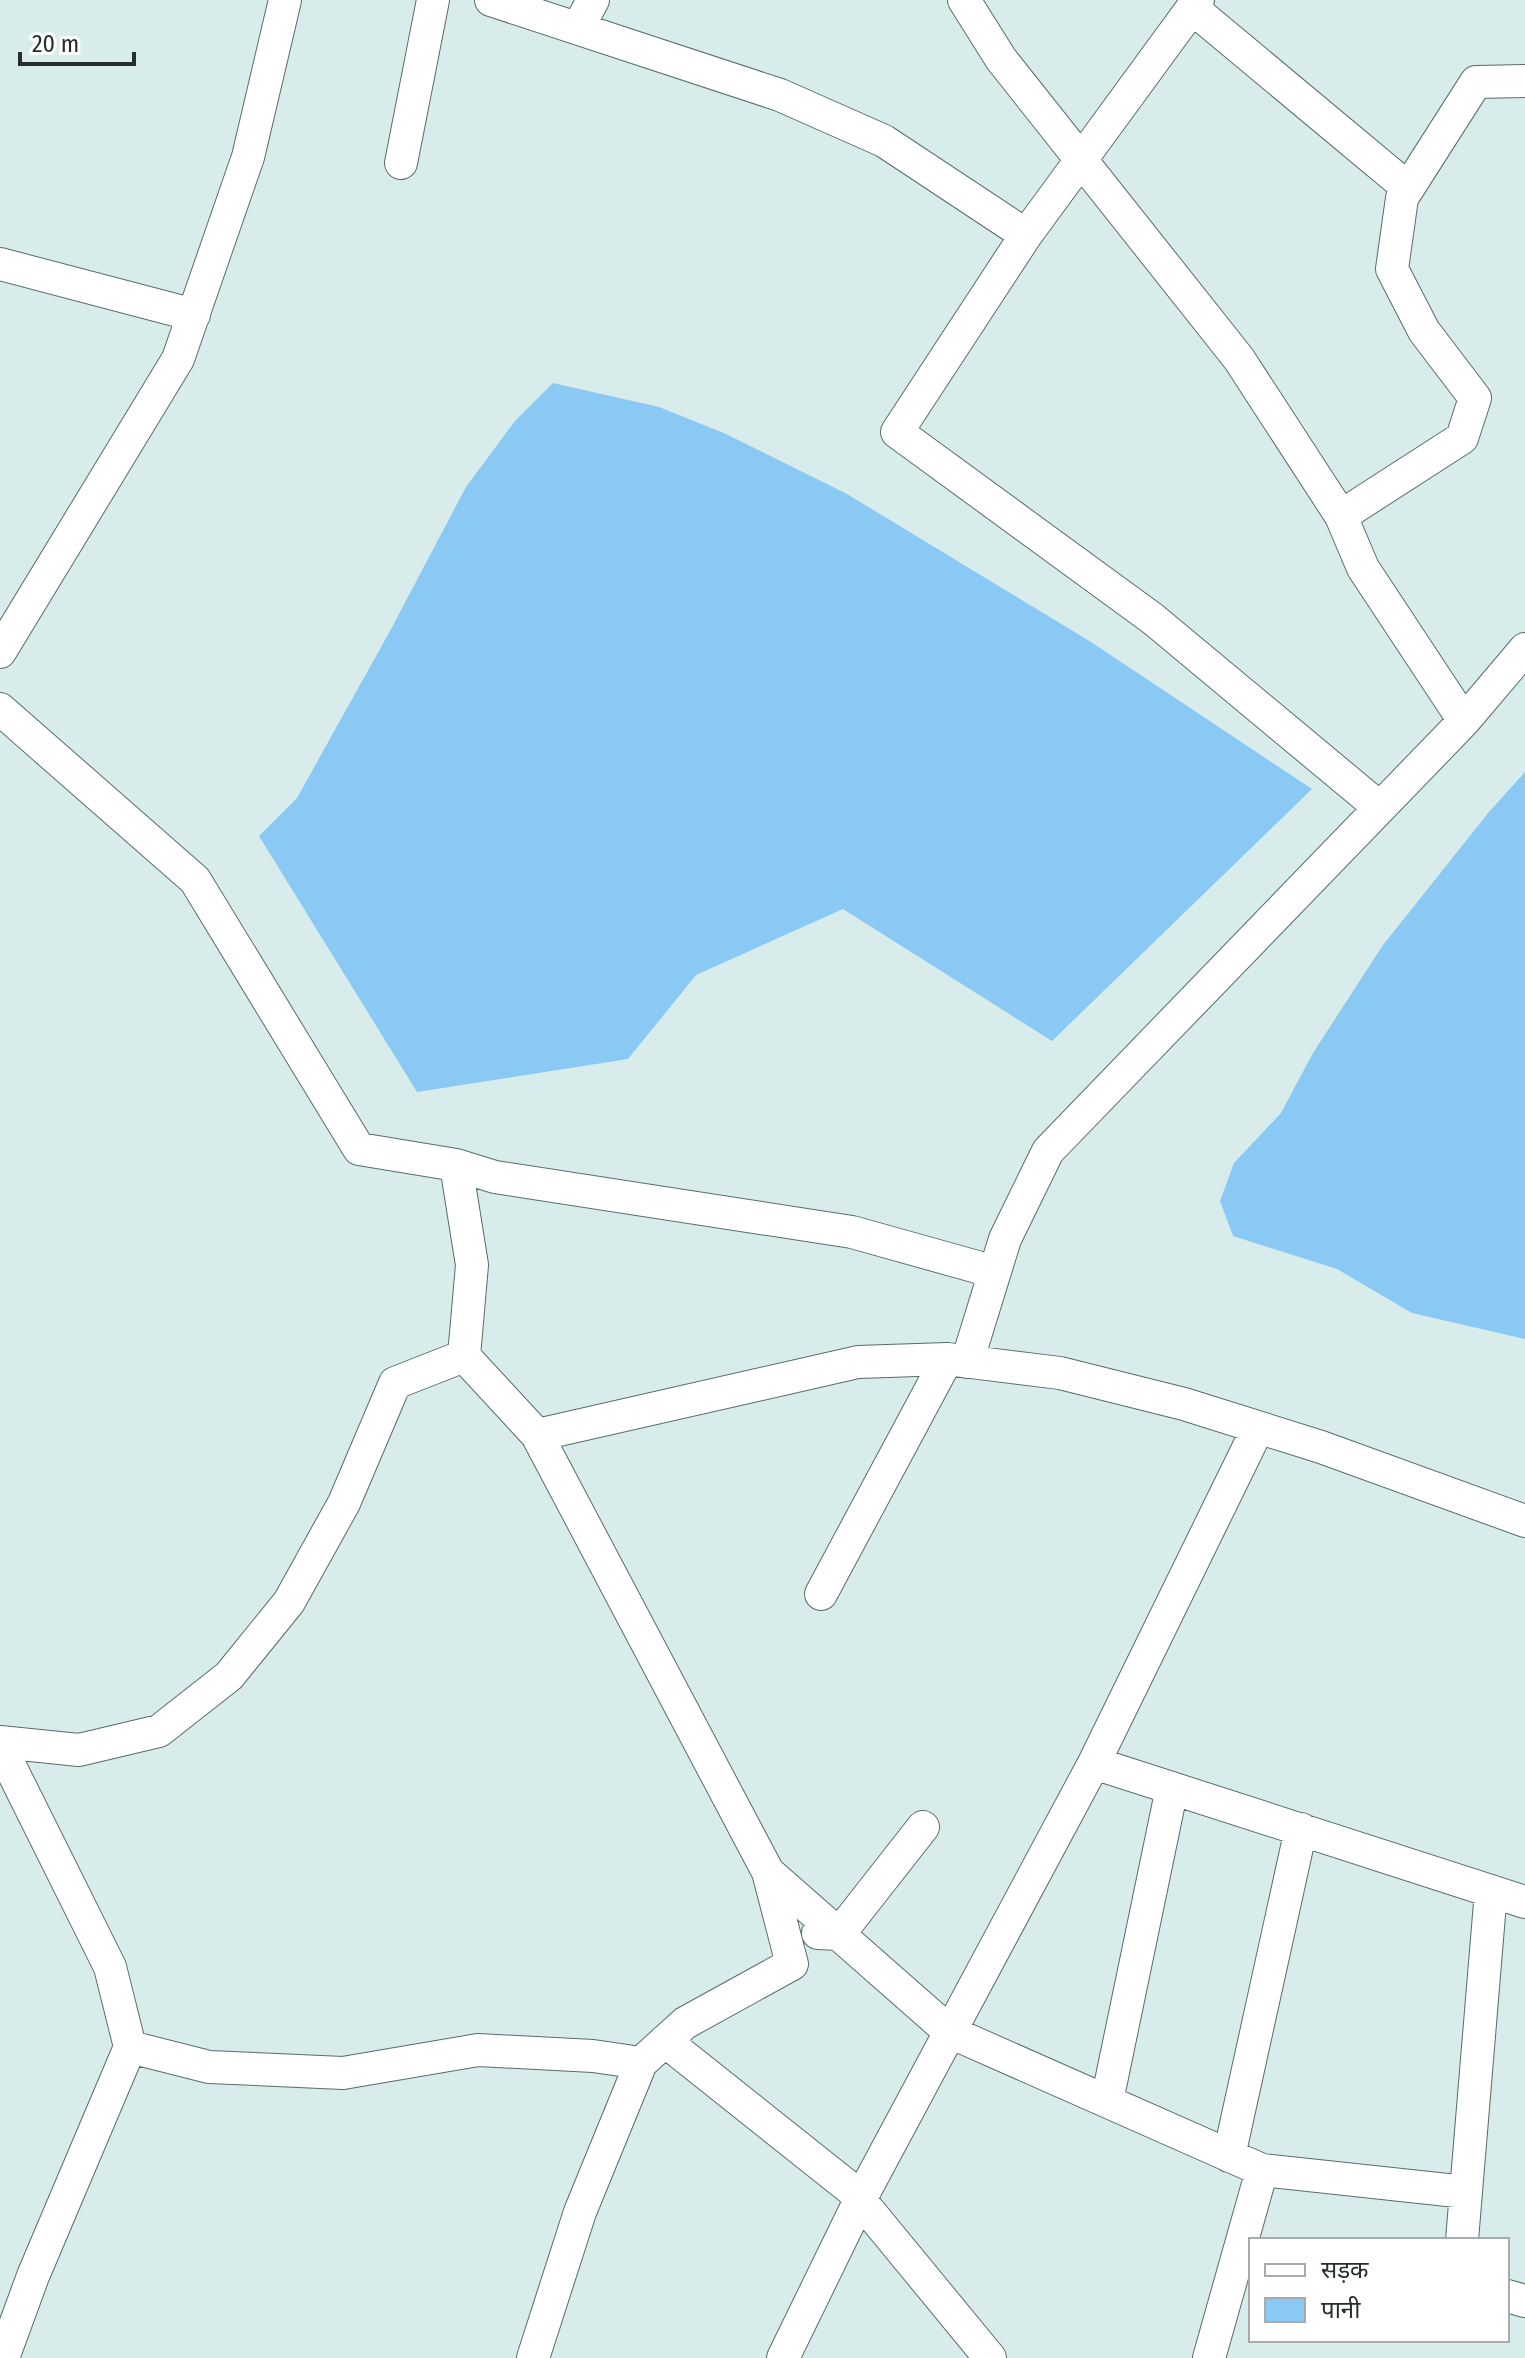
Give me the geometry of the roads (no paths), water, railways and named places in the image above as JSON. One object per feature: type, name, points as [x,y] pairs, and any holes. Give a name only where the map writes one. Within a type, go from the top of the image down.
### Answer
[{"type":"street","points":[[0,652],[178,359],[248,157],[285,0]]},
{"type":"street","points":[[401,163],[433,0]]},
{"type":"street","points":[[491,0],[780,95],[884,141],[1026,235]]},
{"type":"street","points":[[578,28],[593,0]]},
{"type":"street","points":[[964,0],[1001,59],[1239,359],[1341,516],[1363,568],[1464,721]]},
{"type":"street","points":[[1380,808],[1153,619],[897,432],[1026,235],[1195,4],[1408,188]]},
{"type":"street","points":[[1341,516],[1462,438],[1475,398],[1424,331],[1392,269],[1402,198],[1476,82],[1525,81]]},
{"type":"street","points":[[0,264],[194,315]]},
{"type":"street","points":[[821,1594],[957,1360],[995,1272],[1005,1239],[1048,1151],[1464,721],[1525,649]]},
{"type":"street","points":[[0,709],[195,880],[359,1149],[456,1165],[495,1177],[852,1232],[995,1272]]},
{"type":"street","points":[[456,1165],[472,1265],[464,1356],[537,1435],[768,1872],[792,1964],[685,2023],[641,2063],[580,2212],[533,2358]]},
{"type":"street","points":[[0,1744],[79,1750],[159,1731],[229,1676],[296,1590],[344,1503],[395,1383],[464,1356]]},
{"type":"street","points":[[537,1435],[858,1362],[957,1360],[1060,1373],[1184,1404],[1321,1447],[1525,1521]]},
{"type":"street","points":[[783,2358],[860,2200],[1094,1763],[1258,1428]]},
{"type":"street","points":[[0,1744],[110,1967],[130,2047],[33,2276],[3,2358]]},
{"type":"street","points":[[1094,1763],[1525,1902]]},
{"type":"street","points":[[1107,2101],[1172,1788]]},
{"type":"street","points":[[839,1934],[923,1827]]},
{"type":"street","points":[[1229,2156],[1301,1829]]},
{"type":"street","points":[[768,1872],[950,2032],[1262,2170],[1466,2192]]},
{"type":"street","points":[[1462,2238],[1491,1891]]},
{"type":"street","points":[[783,1931],[839,1934]]},
{"type":"street","points":[[665,2041],[851,2189],[990,2358]]},
{"type":"street","points":[[130,2047],[209,2067],[343,2073],[478,2050],[593,2056],[641,2063]]},
{"type":"street","points":[[1209,2358],[1262,2170]]},
{"type":"water","points":[[553,383],[659,407],[726,434],[847,494],[1091,642],[1312,789],[1052,1041],[843,909],[696,975],[628,1059],[417,1092],[259,836],[297,798],[466,487],[515,421]]},
{"type":"water","points":[[1525,772],[1525,1339],[1412,1313],[1337,1269],[1233,1236],[1220,1201],[1234,1163],[1281,1113],[1313,1053],[1383,945],[1489,812]]}]
